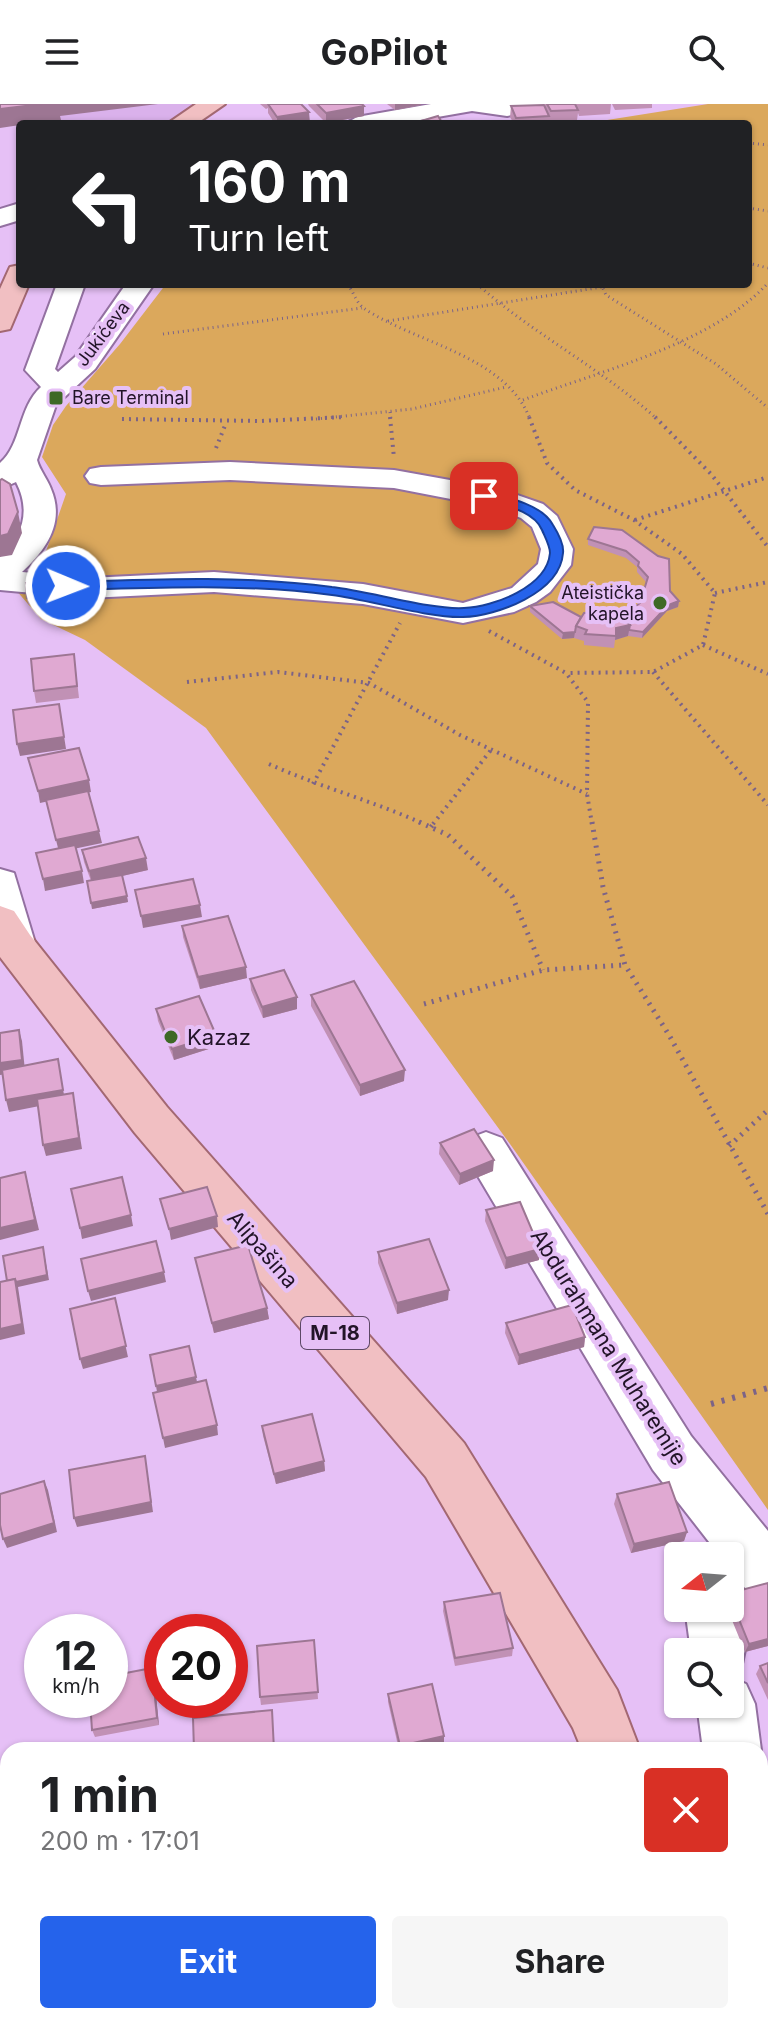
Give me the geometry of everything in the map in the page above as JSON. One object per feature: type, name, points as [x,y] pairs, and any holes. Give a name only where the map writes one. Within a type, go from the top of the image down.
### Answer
[{"type":"main road","points":[[186,120],[213,104]]},
{"type":"main road","points":[[0,323],[16,283]]},
{"type":"main road","name":"Alipašina","points":[[7,934],[151,1120],[445,1460],[600,1737]]},
{"type":"street","points":[[380,120],[472,104],[502,109],[540,104]]},
{"type":"street","name":"Jukićeva","points":[[63,382],[51,381],[40,370],[70,288]]},
{"type":"street","name":"Jukićeva","points":[[0,573],[23,555],[40,523],[42,507],[11,470],[38,408],[85,363],[137,288]]},
{"type":"street","points":[[0,580],[88,588],[214,582],[331,591],[469,612],[502,605],[538,585],[554,565],[557,549],[552,534],[532,511],[500,499],[394,479],[230,471],[101,476]]},
{"type":"street","points":[[0,883],[7,934]]},
{"type":"street","name":"Abdurahmana Muharemije","points":[[486,1151],[672,1453],[734,1542]]},
{"type":"street","points":[[728,1718],[731,1742]]},
{"type":"path","points":[[523,400],[681,341],[749,304],[768,283]]},
{"type":"path","points":[[350,288],[362,308],[472,360],[523,400],[547,463],[575,490],[634,520],[682,554],[715,593]]},
{"type":"path","points":[[481,288],[663,421],[729,491],[768,547]]},
{"type":"path","points":[[387,321],[589,288]]},
{"type":"path","points":[[602,288],[606,295],[632,314],[716,364],[768,408]]},
{"type":"path","points":[[163,334],[362,308]]},
{"type":"path","points":[[122,419],[248,424],[390,412],[507,387]]},
{"type":"path","points":[[390,412],[395,447],[394,479]]},
{"type":"path","points":[[634,520],[768,477]]},
{"type":"path","points":[[715,593],[768,582]]},
{"type":"path","points":[[566,673],[653,672],[703,645],[715,593]]},
{"type":"path","points":[[313,784],[412,603]]},
{"type":"path","points":[[469,612],[506,643],[566,673],[588,702],[587,794],[603,887],[625,965],[669,1035],[768,1214]]},
{"type":"path","points":[[703,645],[768,674]]},
{"type":"path","points":[[187,682],[278,672],[369,683],[491,750],[587,794]]},
{"type":"path","points":[[653,672],[768,805]]},
{"type":"path","points":[[431,827],[491,750]]},
{"type":"path","points":[[269,764],[313,784],[372,801],[448,835],[512,896],[543,970]]},
{"type":"path","points":[[424,1004],[543,970],[625,965]]},
{"type":"path","points":[[729,1146],[768,1110]]},
{"type":"path","points":[[711,1404],[768,1388]]},
{"type":"shaded area","points":[[54,104],[207,104],[179,120],[60,120]]},
{"type":"shaded area","points":[[708,104],[768,104],[768,1510],[510,1144],[206,728],[85,640],[41,619],[15,589],[33,579],[66,494],[42,457],[53,425],[163,288],[752,288],[752,120],[607,120]]},
{"type":"building","points":[[0,104],[42,104],[0,109]]},
{"type":"building","points":[[268,104],[301,104],[309,112],[277,117]]},
{"type":"building","points":[[317,104],[362,104],[364,106],[326,113]]},
{"type":"building","points":[[547,104],[575,104],[578,110],[551,111]]},
{"type":"building","points":[[544,105],[549,116],[516,118],[511,106]]},
{"type":"building","points":[[0,480],[10,484],[18,512],[8,534],[0,536]]},
{"type":"building","points":[[594,527],[622,530],[658,556],[669,559],[670,591],[679,601],[668,605],[643,632],[629,630],[630,625],[616,613],[628,612],[640,603],[648,577],[638,566],[639,562],[626,551],[588,539]]},
{"type":"building","points":[[26,583],[48,583],[44,599],[27,598]]},
{"type":"building","points":[[553,602],[581,617],[575,632],[563,633],[530,606]]},
{"type":"building","points":[[615,612],[630,625],[616,628],[616,636],[585,634],[587,630],[576,626],[584,613]]},
{"type":"building","points":[[74,654],[77,686],[34,691],[31,659]]},
{"type":"building","points":[[59,704],[64,737],[17,744],[13,710]]},
{"type":"building","points":[[79,748],[89,780],[38,791],[28,758]]},
{"type":"building","points":[[88,791],[99,831],[56,840],[46,800]]},
{"type":"building","points":[[138,837],[146,858],[89,871],[82,850]]},
{"type":"building","points":[[75,845],[82,871],[43,879],[36,853]]},
{"type":"building","points":[[122,875],[127,896],[91,903],[87,881]]},
{"type":"building","points":[[193,879],[200,905],[141,916],[135,890]]},
{"type":"building","points":[[228,916],[246,967],[198,977],[182,926]]},
{"type":"building","points":[[284,970],[297,997],[262,1007],[250,979]]},
{"type":"building","points":[[354,981],[405,1070],[360,1085],[311,995]]},
{"type":"building","points":[[199,996],[216,1035],[172,1049],[156,1009]]},
{"type":"building","points":[[19,1030],[22,1060],[0,1063],[0,1033]]},
{"type":"building","points":[[58,1059],[63,1090],[6,1100],[2,1070]]},
{"type":"building","points":[[73,1093],[79,1138],[43,1145],[37,1099]]},
{"type":"building","points":[[474,1129],[494,1160],[460,1174],[440,1143]]},
{"type":"building","points":[[25,1172],[35,1220],[0,1228],[0,1178]]},
{"type":"building","points":[[122,1177],[131,1215],[80,1228],[71,1189]]},
{"type":"building","points":[[207,1187],[217,1216],[169,1229],[160,1199]]},
{"type":"building","points":[[520,1202],[540,1249],[506,1258],[486,1210]]},
{"type":"building","points":[[429,1239],[449,1290],[397,1303],[378,1252]]},
{"type":"building","points":[[156,1241],[164,1272],[88,1291],[81,1259]]},
{"type":"building","points":[[248,1245],[267,1308],[212,1323],[195,1258]]},
{"type":"building","points":[[43,1247],[47,1275],[7,1281],[3,1256]]},
{"type":"building","points":[[15,1279],[22,1324],[0,1329],[0,1282]]},
{"type":"building","points":[[115,1298],[126,1346],[80,1359],[70,1309]]},
{"type":"building","points":[[572,1305],[585,1337],[519,1355],[506,1323]]},
{"type":"building","points":[[189,1346],[196,1377],[156,1386],[150,1355]]},
{"type":"building","points":[[206,1380],[217,1425],[163,1438],[153,1393]]},
{"type":"building","points":[[312,1414],[324,1461],[274,1474],[262,1426]]},
{"type":"building","points":[[145,1456],[151,1502],[74,1518],[69,1470]]},
{"type":"building","points":[[44,1481],[54,1523],[3,1539],[0,1494]]},
{"type":"building","points":[[669,1482],[687,1532],[634,1544],[617,1494]]},
{"type":"building","points":[[768,1583],[768,1639],[749,1644],[740,1622],[744,1622],[744,1589]]},
{"type":"building","points":[[500,1593],[513,1648],[455,1658],[444,1602]]},
{"type":"building","points":[[314,1640],[318,1692],[260,1697],[257,1646]]},
{"type":"building","points":[[768,1663],[768,1683],[760,1666]]},
{"type":"building","points":[[144,1670],[144,1718],[157,1718],[92,1730],[91,1718],[128,1718],[128,1673]]},
{"type":"building","points":[[432,1684],[444,1736],[418,1742],[399,1742],[388,1694]]},
{"type":"building","points":[[272,1710],[274,1742],[194,1742],[193,1718],[248,1718],[248,1712]]},
{"type":"place","name":"Bare Terminal","points":[[56,398]]},
{"type":"place","name":"Ateistička kapela","points":[[660,603]]},
{"type":"place","name":"Kazaz","points":[[171,1037]]},
{"type":"route","points":[[66,586],[88,588],[214,582],[363,594],[463,613],[475,611],[502,605],[538,585],[554,565],[557,549],[546,523],[532,511],[484,496]]}]
